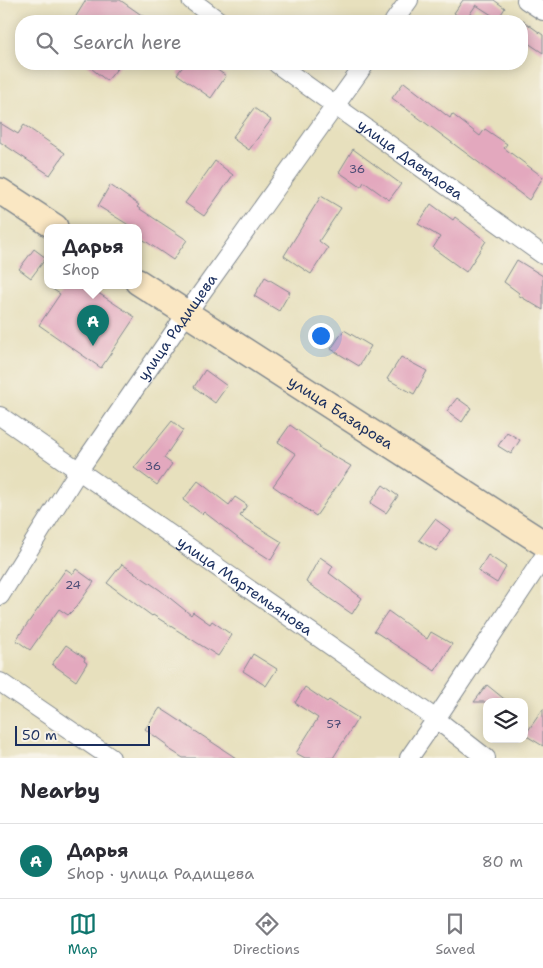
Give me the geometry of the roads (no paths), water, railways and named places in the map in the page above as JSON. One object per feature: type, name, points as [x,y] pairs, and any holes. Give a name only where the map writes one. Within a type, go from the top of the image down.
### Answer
[{"type":"main road","points":[[0,191],[50,224]]},
{"type":"main road","name":"улица Базарова","points":[[142,285],[543,543]]},
{"type":"street","points":[[190,0],[211,15]]},
{"type":"street","points":[[398,15],[409,0]]},
{"type":"street","points":[[526,0],[543,11]]},
{"type":"street","name":"улица Давыдова","points":[[285,70],[543,255]]},
{"type":"street","name":"улица Радищева","points":[[0,596],[79,470],[186,313],[361,70]]},
{"type":"street","name":"улица Мартемьянова","points":[[0,416],[436,719],[486,758]]},
{"type":"street","points":[[408,758],[543,558]]},
{"type":"street","points":[[0,682],[111,758]]},
{"type":"place","name":"Дарья","points":[[93,346]]}]
